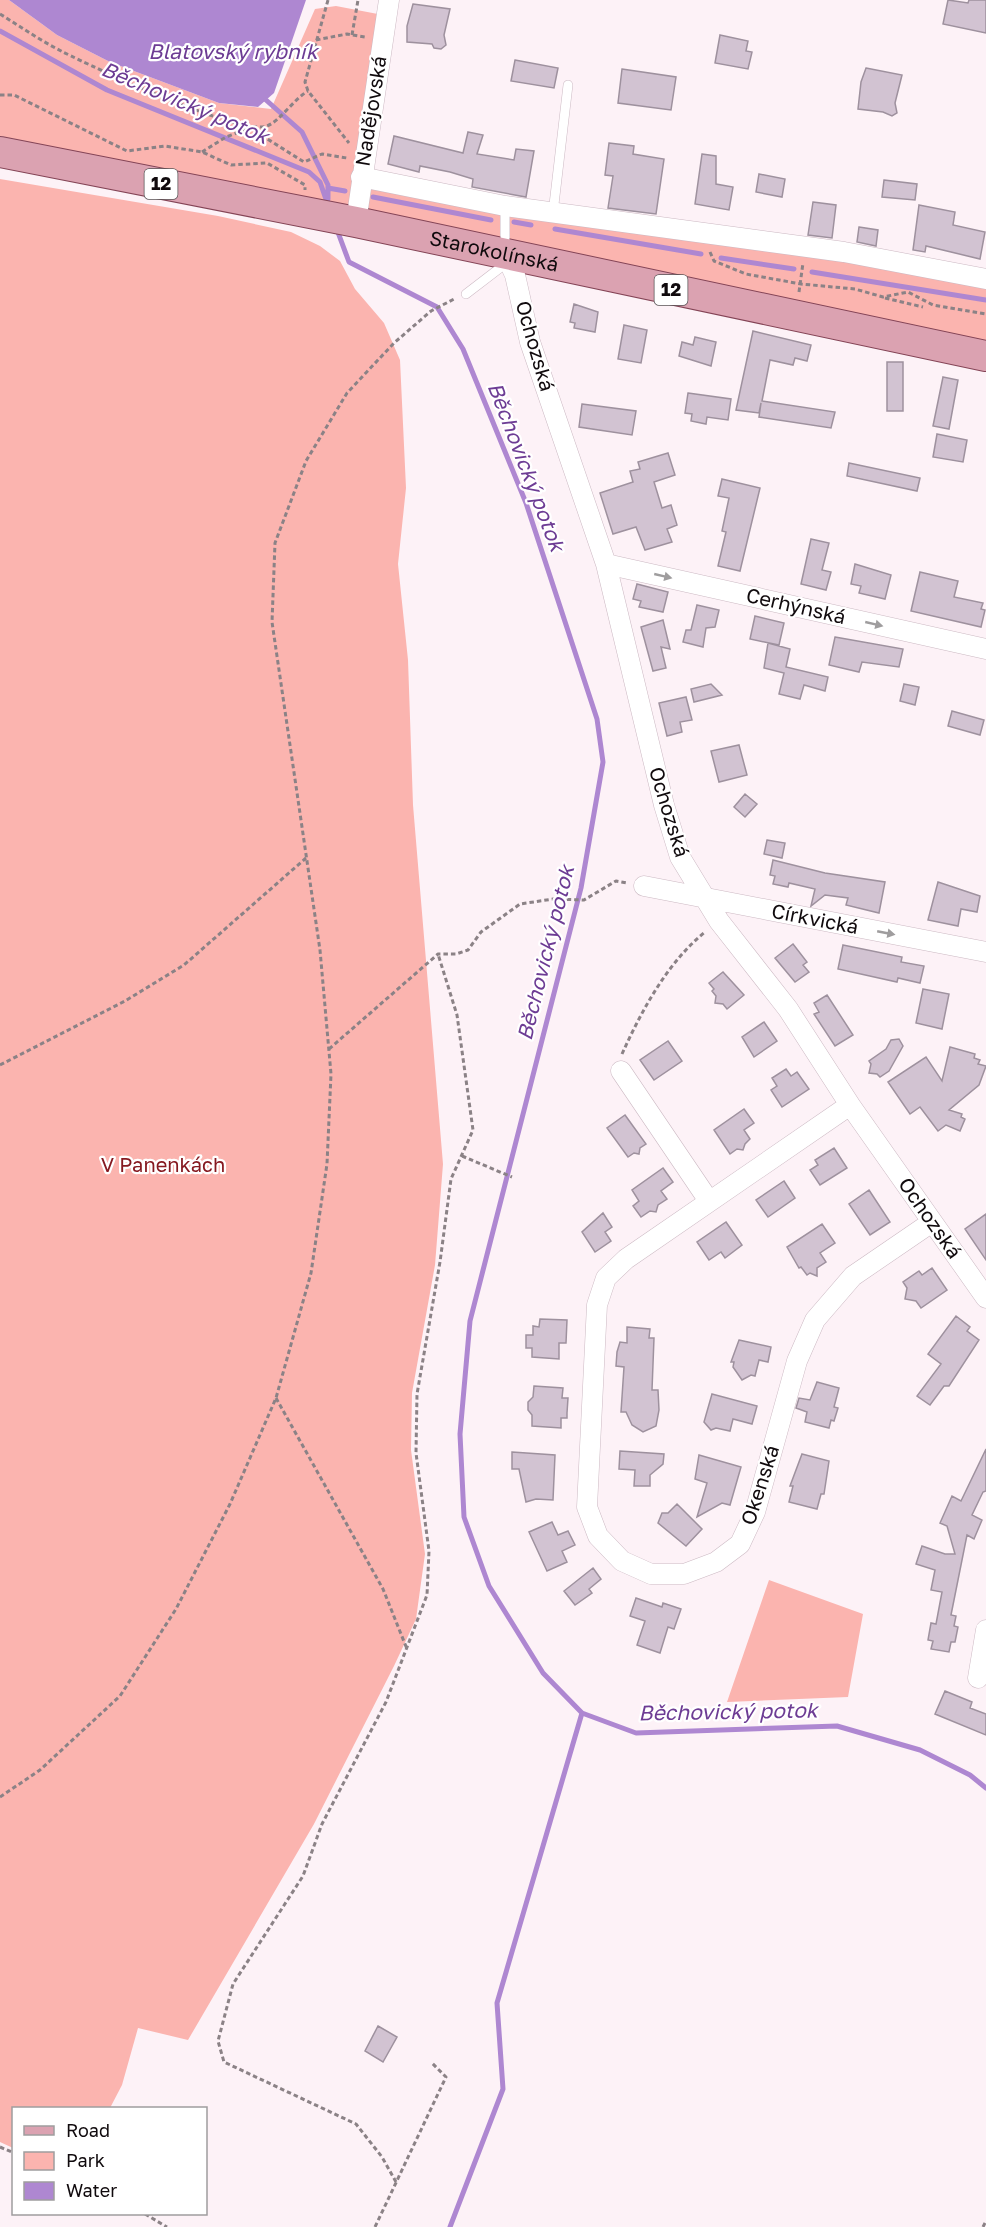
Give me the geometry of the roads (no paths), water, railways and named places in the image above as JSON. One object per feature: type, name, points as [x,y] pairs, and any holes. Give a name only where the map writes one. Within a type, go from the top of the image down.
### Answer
[{"type":"main road","name":"Starokolínská","points":[[0,152],[356,222],[507,257],[986,356]]},
{"type":"street","name":"Nadějovská","points":[[356,222],[362,169],[389,0]]},
{"type":"street","points":[[362,169],[505,206],[803,247],[986,279]]},
{"type":"street","name":"Ochozská","points":[[507,257],[515,275],[530,342],[606,564],[664,804],[680,857],[719,921],[788,1009],[850,1105],[986,1298]]},
{"type":"street","name":"Cerhýnská","points":[[606,564],[986,648]]},
{"type":"street","name":"Církvická","points":[[644,886],[986,952]]},
{"type":"street","points":[[621,1071],[708,1201]]},
{"type":"street","name":"Okenská","points":[[850,1105],[708,1201],[626,1260],[606,1278],[597,1305],[587,1507],[598,1536],[622,1561],[651,1574],[684,1575],[716,1562],[740,1544],[755,1512],[797,1361],[815,1320],[852,1276],[932,1222]]},
{"type":"street","points":[[978,1678],[986,1630]]},
{"type":"lane","points":[[553,213],[568,85]]},
{"type":"lane","points":[[466,294],[507,257],[505,206]]},
{"type":"water","name":"Blatovský rybník","points":[[9,0],[306,0],[274,93],[258,107],[219,103],[110,62],[57,35]]},
{"type":"waterway","name":"Běchovický potok","points":[[0,31],[107,90],[309,172],[320,182],[329,208]]},
{"type":"waterway","points":[[266,100],[302,132],[328,185],[328,199]]},
{"type":"waterway","points":[[328,188],[345,191]]},
{"type":"waterway","points":[[373,197],[491,220]]},
{"type":"waterway","points":[[514,222],[531,225]]},
{"type":"waterway","name":"Běchovický potok","points":[[336,227],[349,262],[437,307],[463,349],[526,503],[597,719],[603,762],[581,888],[470,1321],[460,1434],[464,1517],[489,1586],[543,1673],[582,1713],[636,1733],[837,1726],[920,1750],[970,1775],[986,1788]]},
{"type":"waterway","points":[[555,229],[701,254]]},
{"type":"waterway","points":[[721,258],[794,269]]},
{"type":"waterway","points":[[812,272],[986,300]]},
{"type":"waterway","points":[[450,2227],[503,2089],[497,2003],[582,1713]]},
{"type":"park label","name":"V Panenkách","points":[[163,1165]]}]
